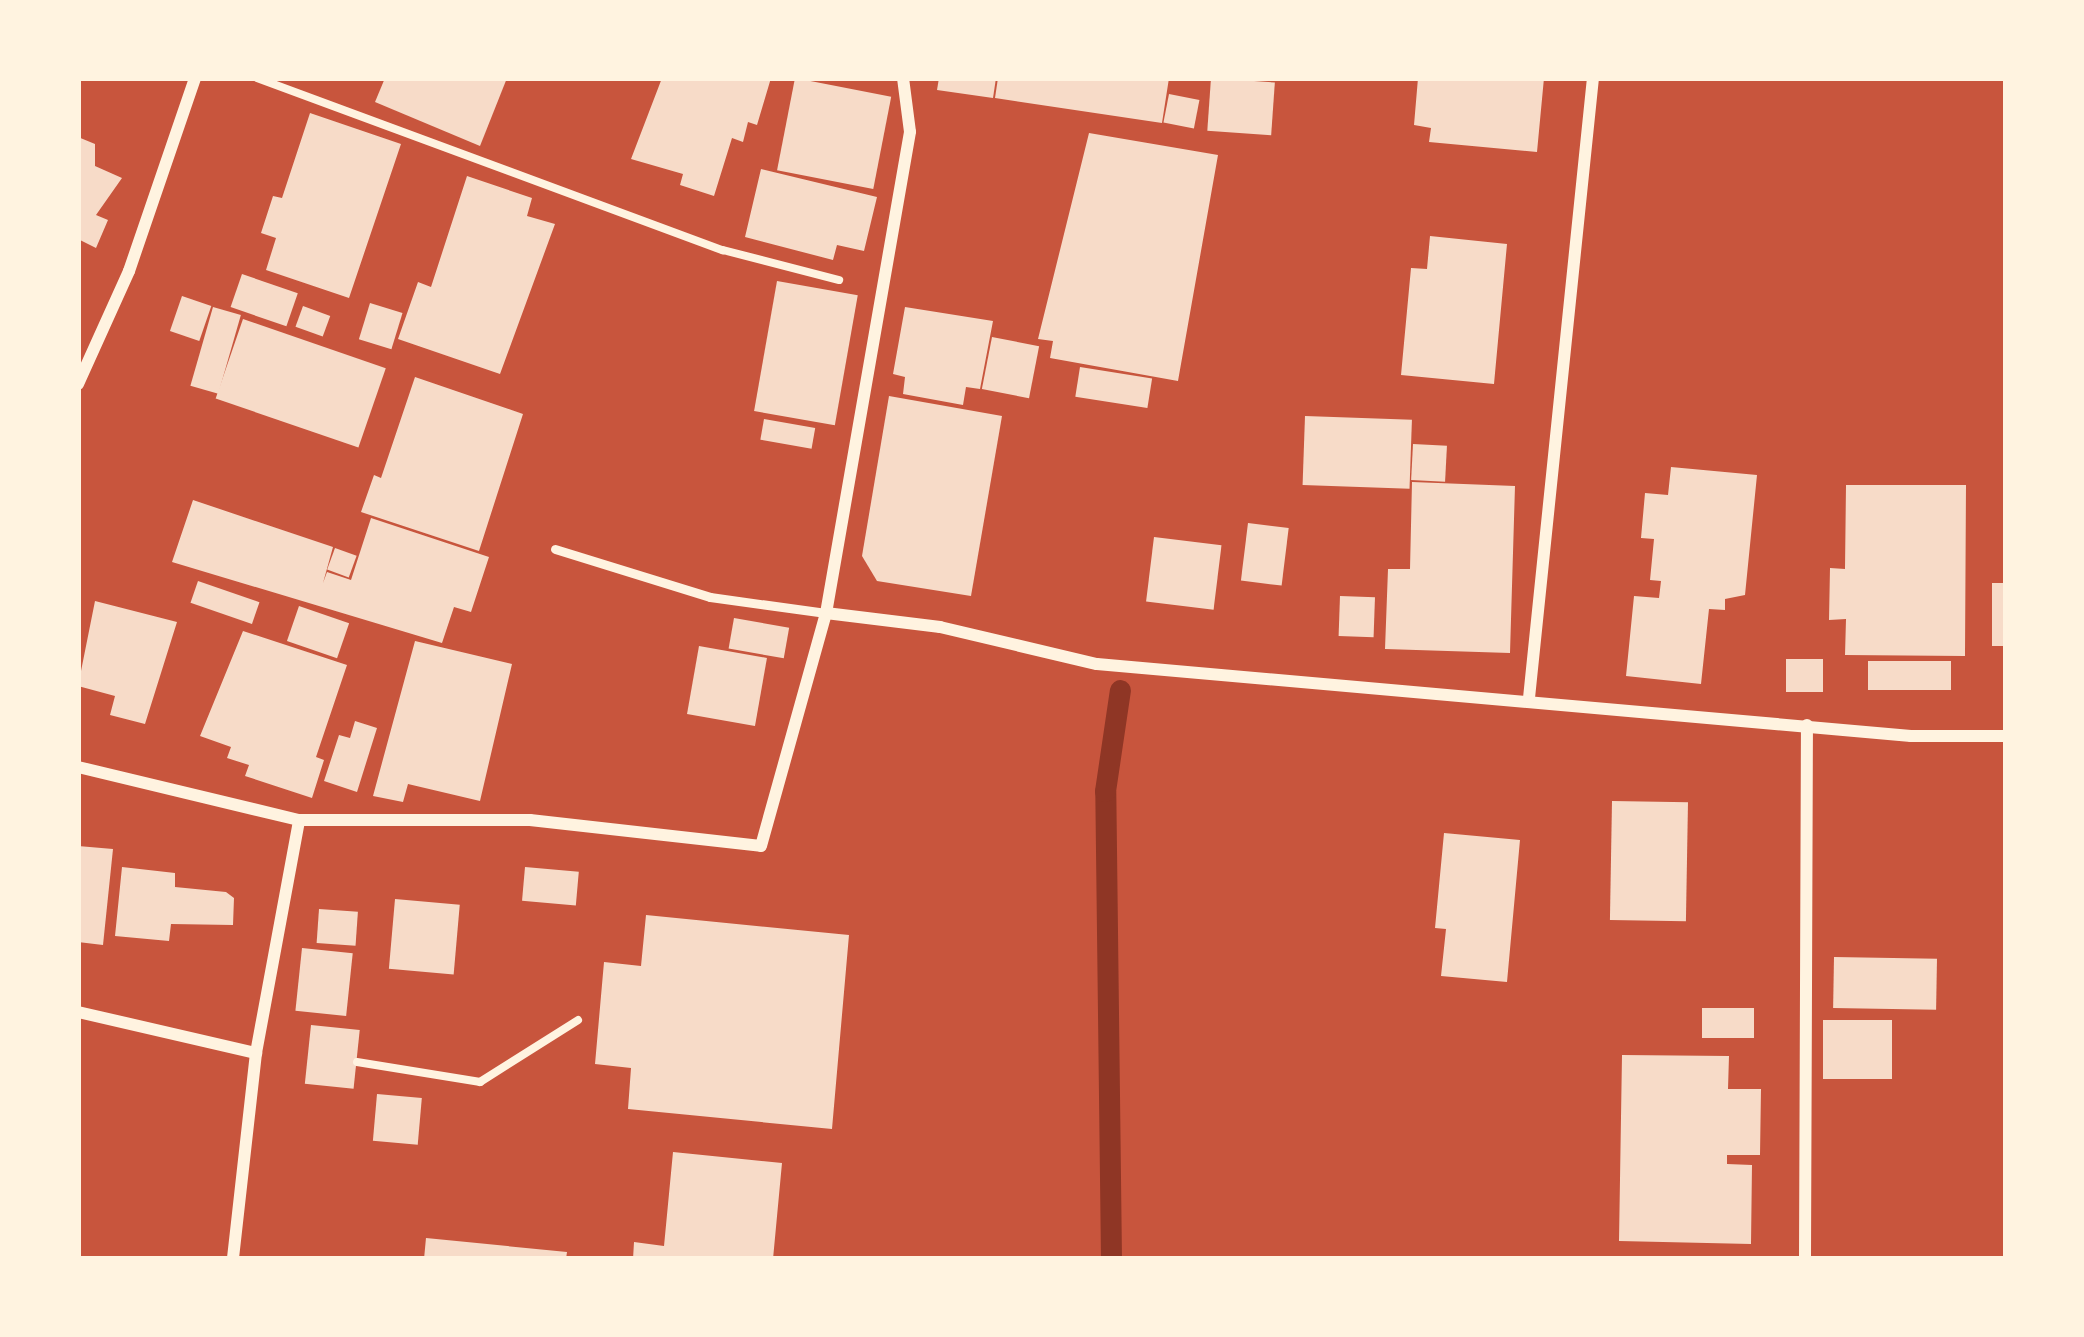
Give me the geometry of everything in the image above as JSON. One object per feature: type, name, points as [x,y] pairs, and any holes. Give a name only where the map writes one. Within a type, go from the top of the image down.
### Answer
[{"type":"street","points":[[78,384],[129,272],[195,78]]},
{"type":"street","points":[[78,767],[299,820],[530,820],[761,846],[826,613],[910,132],[903,78]]},
{"type":"street","points":[[1529,698],[1593,78]]},
{"type":"street","points":[[826,613],[940,628],[1097,664],[1808,725],[2006,736]]},
{"type":"street","points":[[1805,1259],[1808,725]]},
{"type":"street","points":[[233,1259],[256,1053],[299,820]]},
{"type":"street","points":[[78,1012],[256,1053]]},
{"type":"lane","points":[[555,549],[710,596],[826,613]]},
{"type":"path","points":[[257,78],[723,250],[883,292]]},
{"type":"path","points":[[357,1062],[480,1082],[578,1020]]},
{"type":"building","points":[[385,78],[507,78],[480,146],[375,102]]},
{"type":"building","points":[[662,78],[771,78],[757,125],[748,122],[743,142],[732,138],[714,196],[680,185],[683,174],[631,159]]},
{"type":"building","points":[[795,78],[891,97],[873,189],[777,170]]},
{"type":"building","points":[[939,78],[996,78],[993,98],[937,90]]},
{"type":"building","points":[[998,78],[1169,78],[1162,123],[995,98]]},
{"type":"building","points":[[1211,78],[1275,82],[1271,135],[1207,131]]},
{"type":"building","points":[[1418,78],[1544,78],[1537,152],[1429,142],[1431,128],[1414,125]]},
{"type":"building","points":[[1169,94],[1199,100],[1194,128],[1163,122]]},
{"type":"building","points":[[310,113],[401,144],[349,298],[266,270],[276,238],[261,233],[273,196],[282,198]]},
{"type":"building","points":[[1089,133],[1218,155],[1178,381],[1050,358],[1053,341],[1038,339]]},
{"type":"building","points":[[78,137],[95,144],[95,166],[122,178],[96,215],[108,220],[96,248],[78,239]]},
{"type":"building","points":[[761,169],[877,197],[864,251],[837,245],[833,260],[745,237]]},
{"type":"building","points":[[467,176],[532,198],[527,216],[555,224],[500,374],[398,339],[418,282],[431,287]]},
{"type":"building","points":[[1430,236],[1507,244],[1494,384],[1401,375],[1411,268],[1427,269]]},
{"type":"building","points":[[242,274],[298,293],[286,326],[231,307]]},
{"type":"building","points":[[777,281],[858,295],[835,425],[754,411]]},
{"type":"building","points":[[182,296],[211,306],[199,341],[170,331]]},
{"type":"building","points":[[370,303],[403,313],[391,349],[359,339]]},
{"type":"building","points":[[303,306],[330,316],[323,337],[295,327]]},
{"type":"building","points":[[213,307],[241,315],[218,394],[190,386]]},
{"type":"building","points":[[905,307],[993,321],[980,389],[966,387],[963,405],[903,394],[905,377],[893,374]]},
{"type":"building","points":[[243,319],[386,368],[358,448],[216,398]]},
{"type":"building","points":[[992,337],[1039,346],[1029,398],[982,389]]},
{"type":"building","points":[[1080,367],[1152,378],[1147,408],[1075,397]]},
{"type":"building","points":[[415,377],[523,414],[479,551],[361,512],[374,475],[381,478]]},
{"type":"building","points":[[889,396],[1002,416],[971,596],[877,581],[862,556]]},
{"type":"building","points":[[1305,416],[1412,420],[1410,489],[1303,485]]},
{"type":"building","points":[[764,419],[815,428],[812,449],[760,440]]},
{"type":"building","points":[[1413,444],[1447,446],[1445,482],[1411,480]]},
{"type":"building","points":[[1671,467],[1757,475],[1745,595],[1725,599],[1725,610],[1709,609],[1701,684],[1626,676],[1634,596],[1659,598],[1661,581],[1650,580],[1654,539],[1641,538],[1645,493],[1668,495]]},
{"type":"building","points":[[1412,482],[1515,486],[1510,653],[1385,649],[1388,569],[1410,569]]},
{"type":"building","points":[[1846,485],[1966,485],[1965,656],[1845,655],[1846,619],[1829,620],[1830,568],[1845,569]]},
{"type":"building","points":[[193,500],[333,547],[323,583],[327,572],[351,580],[371,518],[489,557],[471,612],[454,607],[442,643],[172,562]]},
{"type":"building","points":[[1248,523],[1289,528],[1282,586],[1241,581]]},
{"type":"building","points":[[1154,537],[1221,545],[1214,610],[1146,602]]},
{"type":"building","points":[[335,548],[357,556],[349,577],[327,570]]},
{"type":"building","points":[[198,581],[259,602],[252,624],[191,603]]},
{"type":"building","points":[[1992,583],[2006,583],[2006,646],[1992,646]]},
{"type":"building","points":[[1340,596],[1375,597],[1374,637],[1339,636]]},
{"type":"building","points":[[95,601],[177,622],[145,724],[110,715],[115,696],[78,686]]},
{"type":"building","points":[[299,606],[349,623],[337,658],[287,641]]},
{"type":"building","points":[[734,618],[789,628],[784,658],[729,649]]},
{"type":"building","points":[[243,631],[347,665],[316,757],[324,760],[312,798],[245,776],[249,765],[227,758],[231,747],[200,736]]},
{"type":"building","points":[[415,641],[512,664],[480,801],[408,784],[403,802],[373,796]]},
{"type":"building","points":[[699,646],[767,658],[755,726],[687,714]]},
{"type":"building","points":[[1786,659],[1823,659],[1823,692],[1786,692]]},
{"type":"building","points":[[1868,661],[1951,661],[1951,690],[1868,690]]},
{"type":"building","points":[[355,721],[377,728],[357,792],[324,781],[339,735],[350,738]]},
{"type":"building","points":[[1612,801],[1688,802],[1686,921],[1610,920]]},
{"type":"building","points":[[1444,833],[1520,840],[1507,982],[1441,976],[1446,929],[1435,928]]},
{"type":"building","points":[[78,846],[113,849],[103,945],[78,942]]},
{"type":"building","points":[[122,867],[175,873],[175,887],[226,892],[234,898],[233,925],[171,924],[169,941],[115,936]]},
{"type":"building","points":[[525,867],[579,872],[576,906],[522,901]]},
{"type":"building","points":[[395,899],[460,905],[454,974],[389,969]]},
{"type":"building","points":[[319,909],[358,912],[356,946],[317,943]]},
{"type":"building","points":[[646,915],[849,935],[832,1129],[628,1109],[631,1068],[595,1064],[604,962],[641,966]]},
{"type":"building","points":[[302,948],[353,953],[346,1016],[295,1011]]},
{"type":"building","points":[[1834,957],[1937,959],[1936,1010],[1833,1008]]},
{"type":"building","points":[[1702,1008],[1754,1008],[1754,1038],[1702,1038]]},
{"type":"building","points":[[1823,1020],[1892,1020],[1892,1079],[1823,1079]]},
{"type":"building","points":[[311,1025],[360,1030],[354,1089],[305,1084]]},
{"type":"building","points":[[1622,1055],[1729,1056],[1728,1089],[1761,1089],[1760,1155],[1727,1155],[1727,1164],[1752,1165],[1751,1244],[1619,1241]]},
{"type":"building","points":[[377,1094],[422,1098],[418,1145],[373,1141]]},
{"type":"building","points":[[673,1152],[782,1163],[773,1259],[633,1259],[634,1242],[664,1246]]},
{"type":"building","points":[[426,1238],[567,1252],[566,1259],[424,1259]]},
{"type":"waterway","points":[[1111,1259],[1105,791],[1120,690]]}]
